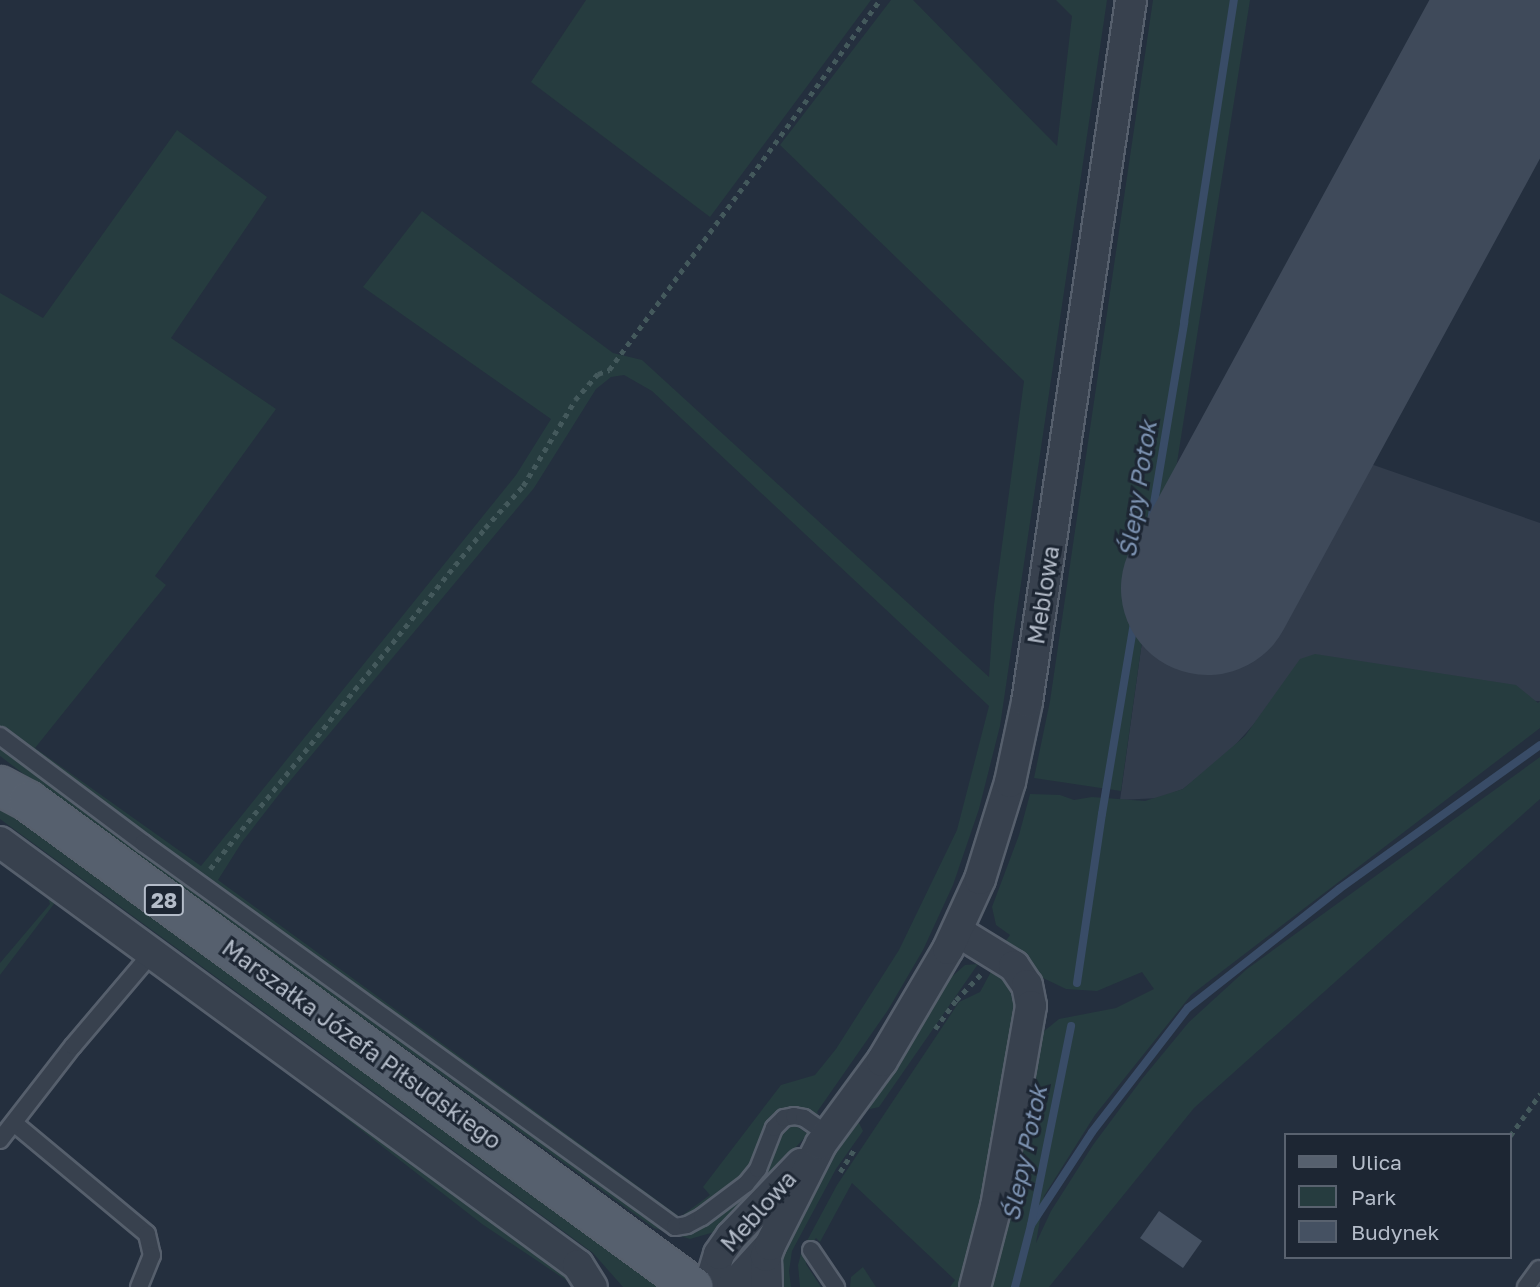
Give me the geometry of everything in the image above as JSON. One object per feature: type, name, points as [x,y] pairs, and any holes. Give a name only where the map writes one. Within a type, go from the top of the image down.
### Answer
[{"type":"main road","name":"Marszałka Józefa Piłsudskiego","points":[[0,773],[14,793],[694,1287]]},
{"type":"street","name":"Meblowa","points":[[767,1287],[766,1256],[769,1245],[824,1139],[911,1015],[957,931],[994,836],[1027,702],[1131,0]]},
{"type":"street","points":[[0,842],[578,1265],[592,1287]]},
{"type":"street","points":[[957,931],[1014,966],[1027,985],[1031,1006],[996,1206],[975,1287]]},
{"type":"street","name":"Meblowa","points":[[709,1287],[719,1254],[731,1237],[824,1139]]},
{"type":"street","name":"Meblowa","points":[[732,1287],[769,1245]]},
{"type":"lane","points":[[0,736],[199,884],[675,1227],[687,1225],[702,1217],[747,1184],[758,1169],[774,1128],[784,1118],[804,1118],[824,1139]]},
{"type":"lane","points":[[0,1140],[73,1046],[152,953]]},
{"type":"lane","points":[[14,1123],[147,1234],[152,1255],[139,1287]]},
{"type":"lane","points":[[811,1250],[836,1287]]},
{"type":"lane","points":[[1526,1287],[1539,1269]]},
{"type":"path","points":[[199,884],[303,751],[485,528],[523,486],[575,400],[598,374],[609,370],[880,0]]},
{"type":"path","points":[[930,1037],[956,1000],[986,965]]},
{"type":"path","points":[[1512,1133],[1540,1094]]},
{"type":"path","points":[[836,1179],[858,1145]]},
{"type":"shaded area","points":[[1456,0],[1540,0],[1540,95],[1342,454],[1540,523],[1540,701],[1263,714],[1228,753],[1183,789],[1159,798],[1120,800],[1155,548]]},
{"type":"green space","points":[[586,0],[871,0],[710,217],[531,82]]},
{"type":"green space","points":[[891,0],[913,0],[1057,146],[1072,16],[1056,0],[1107,0],[1000,726],[979,809],[953,885],[923,950],[888,1010],[817,1112],[819,1114],[793,1108],[780,1111],[765,1126],[746,1176],[691,1216],[680,1217],[668,1214],[0,731],[0,293],[43,318],[177,130],[267,197],[171,338],[276,409],[155,576],[166,585],[35,748],[201,866],[516,475],[551,419],[363,287],[422,211],[613,353],[642,360],[989,677],[994,605],[1024,381],[780,145]],"holes":[[[624,375],[652,391],[989,706],[957,830],[899,950],[836,1049],[815,1075],[781,1085],[703,1187],[710,1195],[680,1217],[218,880],[242,842],[280,793],[534,488],[596,389],[611,377]]]},
{"type":"green space","points":[[1153,0],[1250,0],[1167,526],[1155,549],[1121,791],[1034,778],[1050,701]]},
{"type":"green space","points":[[1315,654],[1516,685],[1538,703],[1540,701],[1540,728],[1191,995],[1095,1115],[1044,1196],[1036,1243],[1051,1211],[1093,1145],[1142,1079],[1189,1022],[1247,969],[1540,757],[1540,799],[1194,1108],[1049,1287],[988,1287],[1037,1047],[1043,1032],[1059,1019],[1116,1008],[1154,989],[1142,972],[1097,991],[1066,989],[1041,977],[1005,942],[1010,935],[996,925],[992,907],[1019,835],[1030,794],[1060,795],[1074,800],[1092,797],[1145,801],[1183,789],[1245,736],[1300,659]]},
{"type":"green space","points":[[0,746],[666,1230],[699,1227],[789,1127],[796,1126],[808,1134],[718,1231],[690,1239],[654,1228],[21,772],[0,756]]},
{"type":"green space","points":[[0,804],[659,1287],[623,1287],[593,1253],[0,819]]},
{"type":"green space","points":[[15,869],[57,900],[0,975],[0,963],[50,904],[48,898],[12,872]]},
{"type":"green space","points":[[978,964],[879,1107],[870,1109],[867,1106],[920,1029],[948,980],[965,965]]},
{"type":"green space","points":[[993,968],[1010,985],[1018,1011],[989,1170],[961,1287],[950,1287],[955,1280],[852,1183],[820,1242],[816,1238],[808,1249],[806,1264],[821,1287],[800,1287],[798,1265],[802,1250],[837,1185],[959,1002],[980,992]]},
{"type":"green space","points":[[172,983],[565,1270],[573,1281],[569,1282],[482,1224]]},
{"type":"green space","points":[[857,1119],[863,1131],[836,1169],[792,1251],[789,1271],[791,1287],[779,1287],[778,1258],[829,1158]]},
{"type":"green space","points":[[863,1267],[876,1287],[850,1287],[851,1277]]},
{"type":"building","points":[[1159,1211],[1202,1241],[1183,1268],[1140,1238]]},
{"type":"waterway","name":"Ślepy Potok","points":[[1077,983],[1234,0]]},
{"type":"waterway","points":[[1031,1225],[1092,1132],[1188,1008],[1339,889],[1540,745]]},
{"type":"waterway","name":"Ślepy Potok","points":[[1015,1287],[1031,1225],[1071,1026]]},
{"type":"runway","points":[[1207,588],[1527,0]]}]
